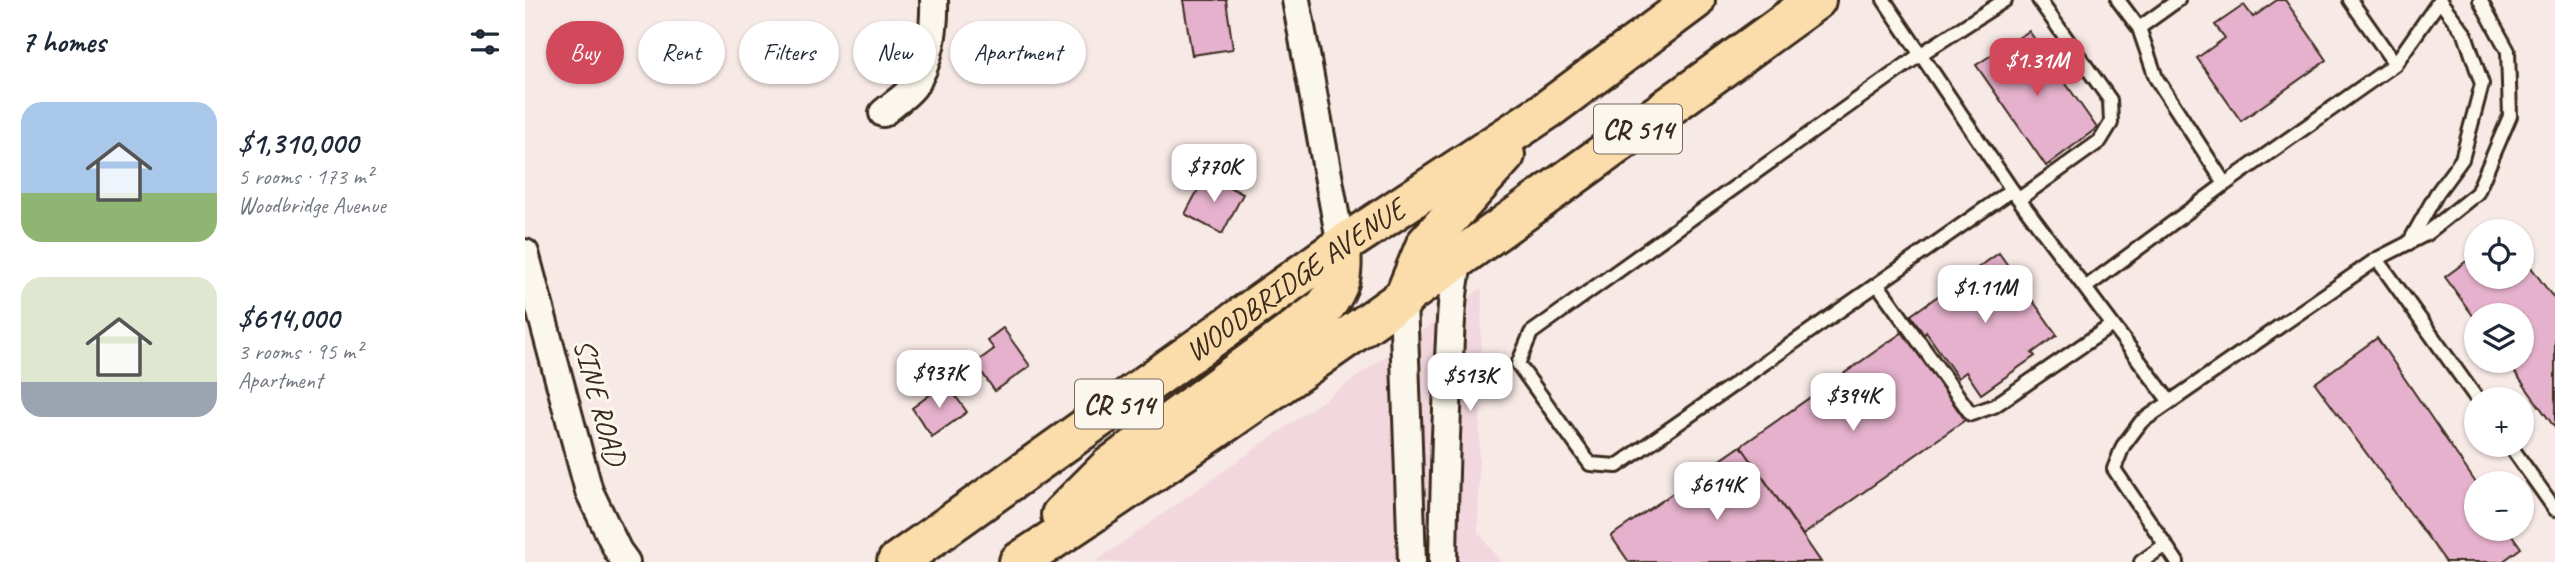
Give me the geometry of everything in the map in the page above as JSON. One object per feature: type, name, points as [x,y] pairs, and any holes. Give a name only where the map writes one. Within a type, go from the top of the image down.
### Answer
[{"type":"main road","name":"WOODBRIDGE AVENUE","points":[[897,562],[1341,246],[1547,110],[1695,0]]},
{"type":"main road","name":"CR 514","points":[[1019,562],[1143,481],[1403,300],[1816,0]]},
{"type":"main road","points":[[1403,300],[1426,244],[1547,110]]},
{"type":"main road","points":[[1012,562],[1109,467],[1324,308],[1340,284],[1343,270],[1341,246]]},
{"type":"street","points":[[883,113],[912,87],[926,62],[935,13],[934,0]]},
{"type":"street","points":[[1297,0],[1341,246]]},
{"type":"street","name":"SINE ROAD","points":[[525,253],[589,491],[626,562]]},
{"type":"street","points":[[1443,562],[1446,425],[1454,277],[1460,257]]},
{"type":"street","points":[[1403,300],[1412,562]]},
{"type":"lane","points":[[1884,0],[2015,194],[2170,402]]},
{"type":"lane","points":[[2005,0],[1921,54],[1531,333],[1518,364],[1590,464],[1617,466],[1878,285],[2100,141],[2111,123],[2110,100],[2039,0]]},
{"type":"lane","points":[[2118,0],[2139,28],[2156,78],[2225,184]]},
{"type":"lane","points":[[2139,28],[2178,0]]},
{"type":"lane","points":[[2350,0],[2395,64]]},
{"type":"lane","points":[[2085,288],[2225,184],[2395,64],[2439,0],[2465,34],[2482,84],[2462,159],[2437,193],[2409,243]]},
{"type":"lane","points":[[2177,562],[2114,469],[2123,446],[2141,422],[2377,259],[2426,234],[2477,193],[2510,116],[2508,51],[2480,0]]},
{"type":"lane","points":[[2377,259],[2468,387]]},
{"type":"lane","points":[[1878,285],[1971,414],[1994,406],[2112,325]]},
{"type":"lane","points":[[2518,457],[2555,509]]},
{"type":"lane","points":[[2141,562],[2165,545]]},
{"type":"shaded area","points":[[1482,288],[1478,532],[1501,562],[1095,562]]},
{"type":"building","points":[[1183,0],[1226,0],[1233,49],[1192,55]]},
{"type":"building","points":[[2277,0],[2285,0],[2327,60],[2241,121],[2197,58],[2225,38],[2215,25],[2244,5],[2253,17]]},
{"type":"building","points":[[2029,31],[2097,128],[2046,166],[1976,65]]},
{"type":"building","points":[[1206,175],[1243,194],[1222,234],[1185,214]]},
{"type":"building","points":[[1999,253],[2057,335],[2032,353],[2035,356],[1981,394],[1966,372],[1958,378],[1911,315]]},
{"type":"building","points":[[2464,263],[2464,289],[2534,289],[2534,271],[2555,300],[2555,428],[2534,399],[2534,387],[2525,387],[2515,373],[2534,373],[2534,303],[2464,303],[2445,277]]},
{"type":"building","points":[[1003,328],[1030,366],[995,391],[975,363],[994,349],[987,340]]},
{"type":"building","points":[[1903,332],[1965,420],[1803,535],[1741,446]]},
{"type":"building","points":[[2377,338],[2468,471],[2464,471],[2464,541],[2516,541],[2521,548],[2502,562],[2446,562],[2315,383]]},
{"type":"building","points":[[946,383],[967,412],[932,437],[912,408]]},
{"type":"building","points":[[1741,446],[1821,562],[1629,562],[1611,536]]}]
